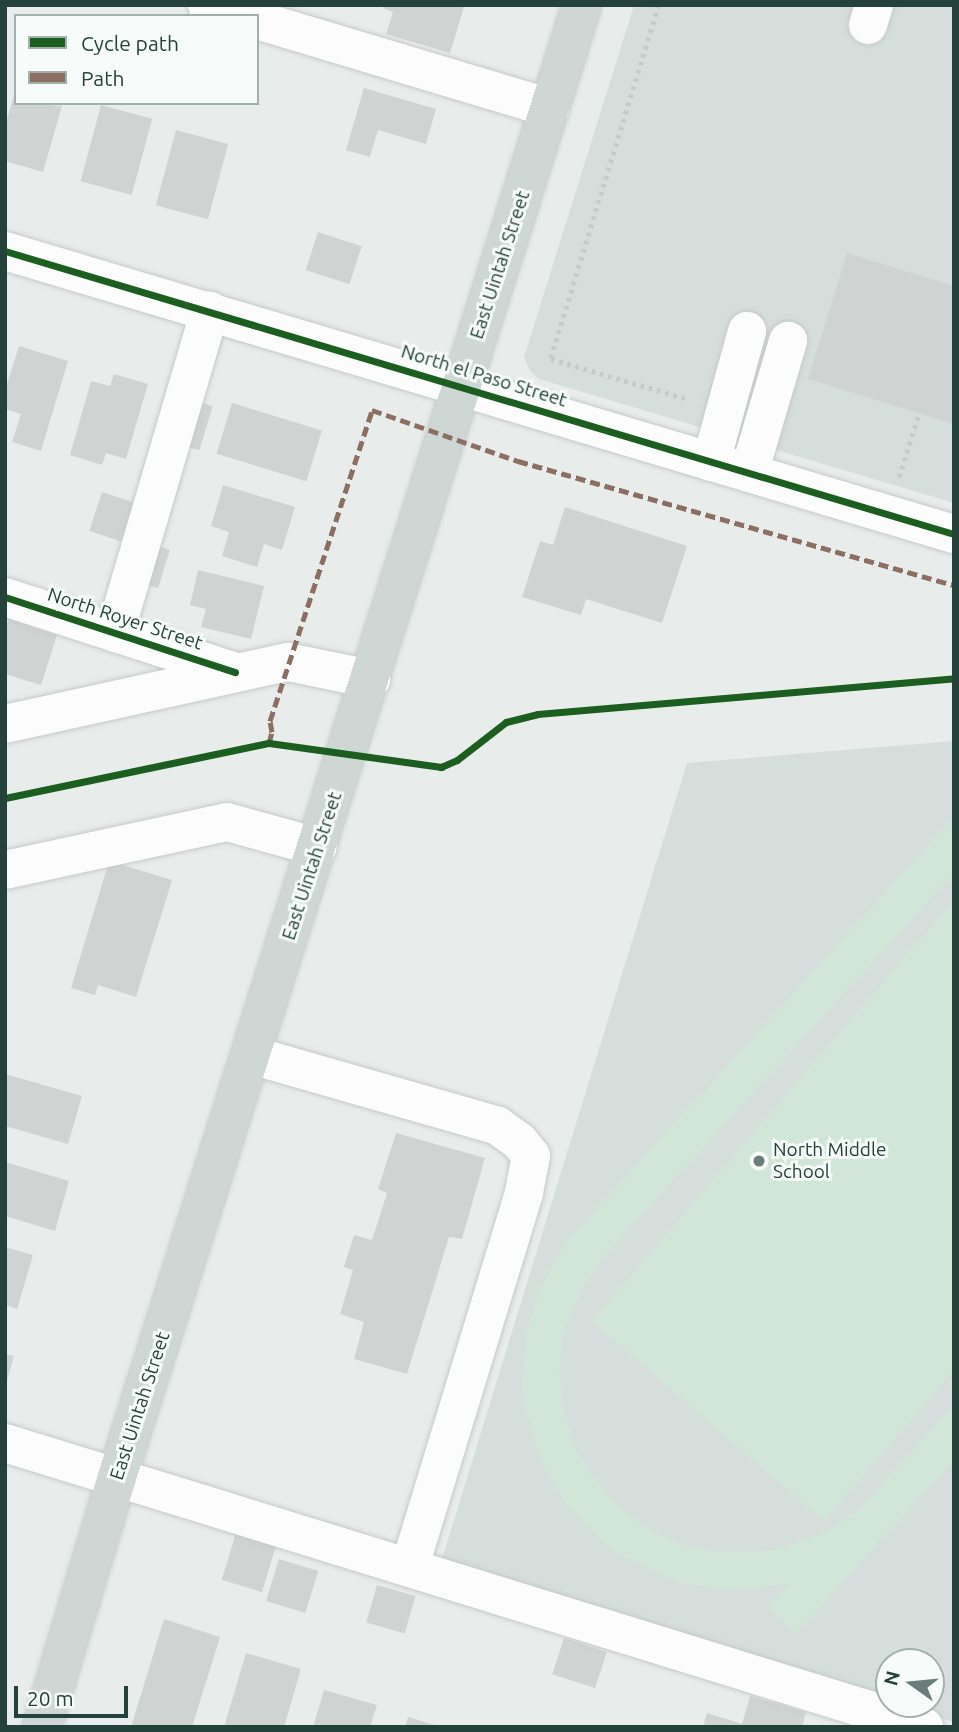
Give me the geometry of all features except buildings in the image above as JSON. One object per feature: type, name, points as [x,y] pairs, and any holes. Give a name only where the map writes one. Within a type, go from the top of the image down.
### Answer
[{"type":"main road","name":"East Uintah Street","points":[[41,1727],[117,1478],[582,5]]},
{"type":"street","points":[[207,5],[236,14]]},
{"type":"street","points":[[259,21],[550,108]]},
{"type":"street","name":"North el Paso Street","points":[[5,251],[954,534]]},
{"type":"street","points":[[115,633],[210,311]]},
{"type":"street","points":[[711,461],[747,331]]},
{"type":"street","points":[[749,473],[788,341]]},
{"type":"street","name":"North Royer Street","points":[[5,597],[235,671]]},
{"type":"street","points":[[5,724],[235,671],[288,662],[370,679]]},
{"type":"street","points":[[5,870],[227,822],[318,847]]},
{"type":"street","points":[[251,1055],[498,1126],[519,1141],[531,1156],[524,1193],[409,1568]]},
{"type":"street","points":[[5,1443],[924,1727]]},
{"type":"path","points":[[551,359],[659,5]]},
{"type":"path","points":[[899,478],[919,413]]},
{"type":"shaded area","points":[[634,5],[954,5],[954,503],[539,379],[530,371],[524,357]]},
{"type":"shaded area","name":"North Middle School","points":[[954,741],[954,1722],[942,1718],[945,1718],[945,1648],[875,1648],[875,1697],[442,1559],[687,763]]},
{"type":"green space","points":[[954,817],[954,873],[602,1258],[578,1295],[562,1340],[559,1376],[564,1411],[574,1446],[594,1479],[618,1506],[648,1529],[681,1544],[718,1552],[771,1551],[825,1533],[861,1507],[954,1405],[954,1460],[796,1633],[768,1607],[789,1584],[727,1590],[677,1582],[615,1552],[566,1505],[541,1460],[525,1408],[522,1384],[527,1331],[541,1287],[567,1241]]},
{"type":"green space","points":[[954,900],[954,1370],[824,1521],[592,1321]]},
{"type":"marked path","points":[[265,744],[269,743],[272,732],[270,721],[372,410],[518,461],[954,585]]},
{"type":"cycle path","points":[[5,251],[954,534]]},
{"type":"cycle path","points":[[5,597],[235,672]]},
{"type":"cycle path","points":[[5,798],[269,743],[441,767],[457,760],[506,722],[538,714],[954,678]]},
{"type":"place","name":"North Middle School","points":[[759,1161]]}]
